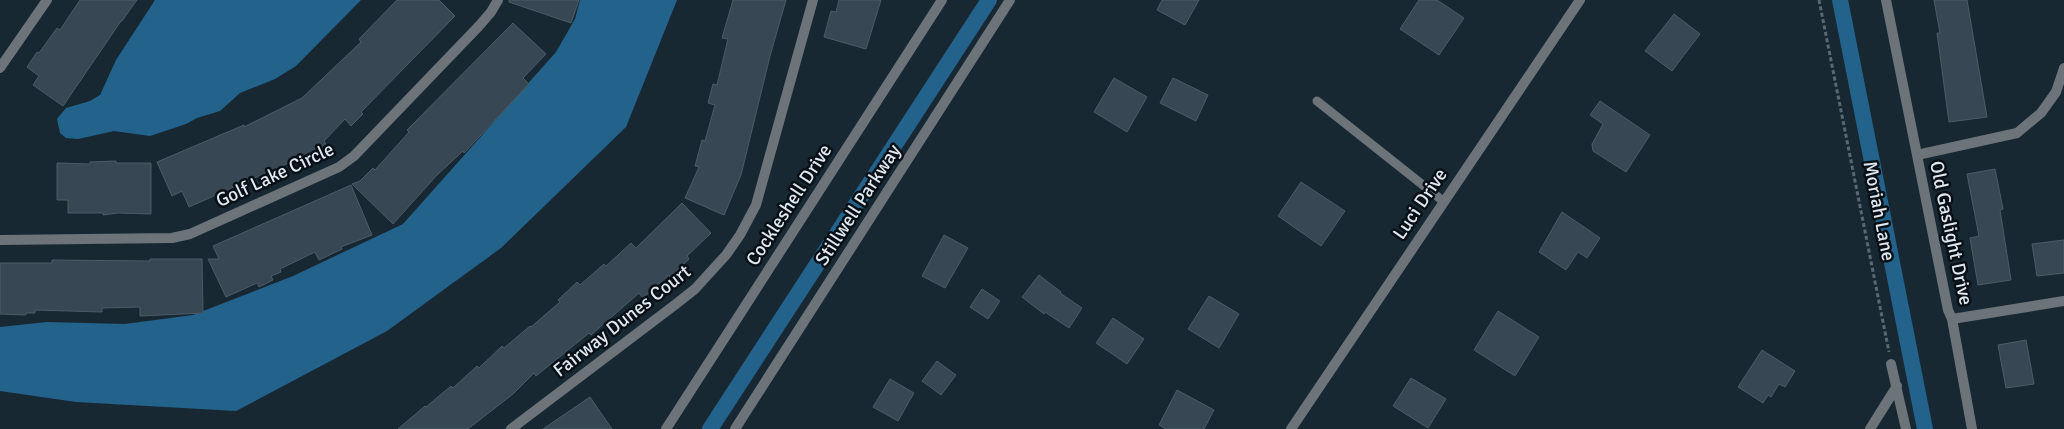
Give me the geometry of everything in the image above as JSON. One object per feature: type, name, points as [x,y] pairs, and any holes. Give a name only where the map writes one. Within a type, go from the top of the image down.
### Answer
[{"type":"street","points":[[0,68],[48,0]]},
{"type":"street","name":"Golf Lake Circle","points":[[0,240],[172,238],[190,234],[338,167],[354,156],[472,33],[491,12],[498,0]]},
{"type":"street","name":"Fairway Dunes Court","points":[[511,429],[682,299],[711,273],[726,255],[748,220],[762,189],[813,0]]},
{"type":"street","name":"Cockleshell Drive","points":[[666,429],[942,0]]},
{"type":"street","name":"Stillwell Parkway","points":[[735,429],[1010,0]]},
{"type":"street","name":"Luci Drive","points":[[1290,429],[1580,0]]},
{"type":"street","name":"Old Gaslight Drive","points":[[1886,0],[1948,310],[1952,319],[1972,429]]},
{"type":"street","name":"Old Gaslight Drive","points":[[1917,155],[2018,133],[2041,113],[2056,92],[2064,68]]},
{"type":"street","points":[[1952,319],[2064,301]]},
{"type":"street","points":[[1891,364],[1906,429]]},
{"type":"street","points":[[1870,429],[1897,386]]},
{"type":"lane","points":[[1317,101],[1444,201]]},
{"type":"path","name":"Moriah Lane","points":[[1819,0],[1891,364]]},
{"type":"water","points":[[155,0],[361,0],[296,66],[275,79],[240,93],[220,111],[150,136],[114,131],[78,139],[66,138],[60,133],[57,119],[66,108],[90,101],[100,95],[116,60]]},
{"type":"water","points":[[580,0],[677,0],[626,127],[501,248],[387,331],[236,411],[76,402],[0,391],[0,327],[47,322],[125,324],[193,315],[293,276],[403,224],[556,52],[575,19]]},
{"type":"building","points":[[80,0],[137,0],[63,106],[33,85],[39,76],[27,67],[57,28],[60,30]]},
{"type":"building","points":[[397,0],[439,0],[455,16],[361,112],[363,114],[351,126],[345,119],[324,141],[327,146],[189,207],[182,191],[172,196],[157,162],[244,125],[244,127],[302,98],[361,42],[359,39]]},
{"type":"building","points":[[509,0],[579,0],[571,23],[509,2]]},
{"type":"building","points":[[733,0],[786,0],[770,56],[741,175],[724,215],[685,198],[699,167],[695,166],[702,140],[705,141],[715,105],[708,103],[713,84],[717,85],[728,39],[722,38]]},
{"type":"building","points":[[839,0],[881,0],[866,49],[824,37],[831,11],[836,12]]},
{"type":"building","points":[[1162,0],[1199,0],[1185,25],[1157,10]]},
{"type":"building","points":[[1419,0],[1437,0],[1464,18],[1439,55],[1400,29]]},
{"type":"building","points":[[1934,0],[1967,0],[1987,117],[1949,122],[1937,33],[1940,33]]},
{"type":"building","points":[[1674,14],[1700,34],[1672,71],[1645,51]]},
{"type":"building","points":[[513,23],[546,54],[523,78],[529,84],[464,153],[463,151],[437,175],[393,224],[352,184],[360,181],[373,168],[375,170],[409,132],[407,130]]},
{"type":"building","points":[[1114,78],[1147,97],[1127,132],[1094,112]]},
{"type":"building","points":[[1173,78],[1208,95],[1196,121],[1160,103]]},
{"type":"building","points":[[1600,101],[1650,135],[1626,172],[1593,151],[1592,144],[1603,124],[1590,115]]},
{"type":"building","points":[[116,161],[116,163],[151,163],[151,214],[118,213],[103,215],[103,213],[68,213],[68,200],[57,200],[57,163],[90,164],[90,162]]},
{"type":"building","points":[[1995,169],[2003,209],[2000,210],[2011,280],[1978,285],[1970,238],[1979,236],[1967,174]]},
{"type":"building","points":[[1301,182],[1345,211],[1321,246],[1278,216]]},
{"type":"building","points":[[351,185],[372,235],[341,247],[342,249],[319,260],[315,252],[280,269],[281,272],[271,276],[273,280],[259,287],[257,283],[226,297],[208,259],[219,259],[213,246]]},
{"type":"building","points":[[682,203],[711,233],[687,256],[689,259],[670,277],[669,275],[643,298],[639,293],[591,335],[589,333],[536,376],[534,373],[513,394],[468,429],[398,429],[451,386],[453,388],[477,366],[479,368],[502,346],[504,348],[531,327],[560,302],[558,300],[577,282],[580,285],[604,264],[606,266],[631,243],[636,248]]},
{"type":"building","points":[[1562,212],[1600,238],[1587,258],[1578,252],[1566,270],[1539,252]]},
{"type":"building","points":[[944,235],[968,248],[945,288],[922,276]]},
{"type":"building","points":[[2064,240],[2064,273],[2037,276],[2032,244]]},
{"type":"building","points":[[150,259],[202,259],[203,313],[140,316],[140,307],[102,308],[102,312],[35,310],[35,313],[26,313],[26,315],[0,314],[0,263],[52,263],[52,260],[150,261]]},
{"type":"building","points":[[1039,275],[1082,308],[1069,328],[1045,312],[1044,314],[1022,297]]},
{"type":"building","points":[[982,289],[1000,301],[988,319],[970,307]]},
{"type":"building","points":[[1209,296],[1239,314],[1219,348],[1188,329]]},
{"type":"building","points":[[1498,311],[1539,337],[1515,376],[1474,350]]},
{"type":"building","points":[[1113,318],[1144,339],[1127,364],[1096,343]]},
{"type":"building","points":[[2026,340],[2034,384],[2006,388],[1998,345]]},
{"type":"building","points":[[1762,350],[1795,371],[1785,387],[1779,384],[1771,397],[1768,395],[1763,403],[1738,387]]},
{"type":"building","points":[[937,361],[956,375],[941,395],[922,381]]},
{"type":"building","points":[[1411,378],[1446,399],[1428,428],[1393,406]]},
{"type":"building","points":[[890,379],[914,393],[898,421],[873,407]]},
{"type":"building","points":[[1177,390],[1214,410],[1204,429],[1166,429],[1159,425]]},
{"type":"building","points":[[590,397],[612,429],[543,429]]},
{"type":"waterway","points":[[710,429],[989,0]]},
{"type":"waterway","points":[[1840,0],[1925,429]]}]
